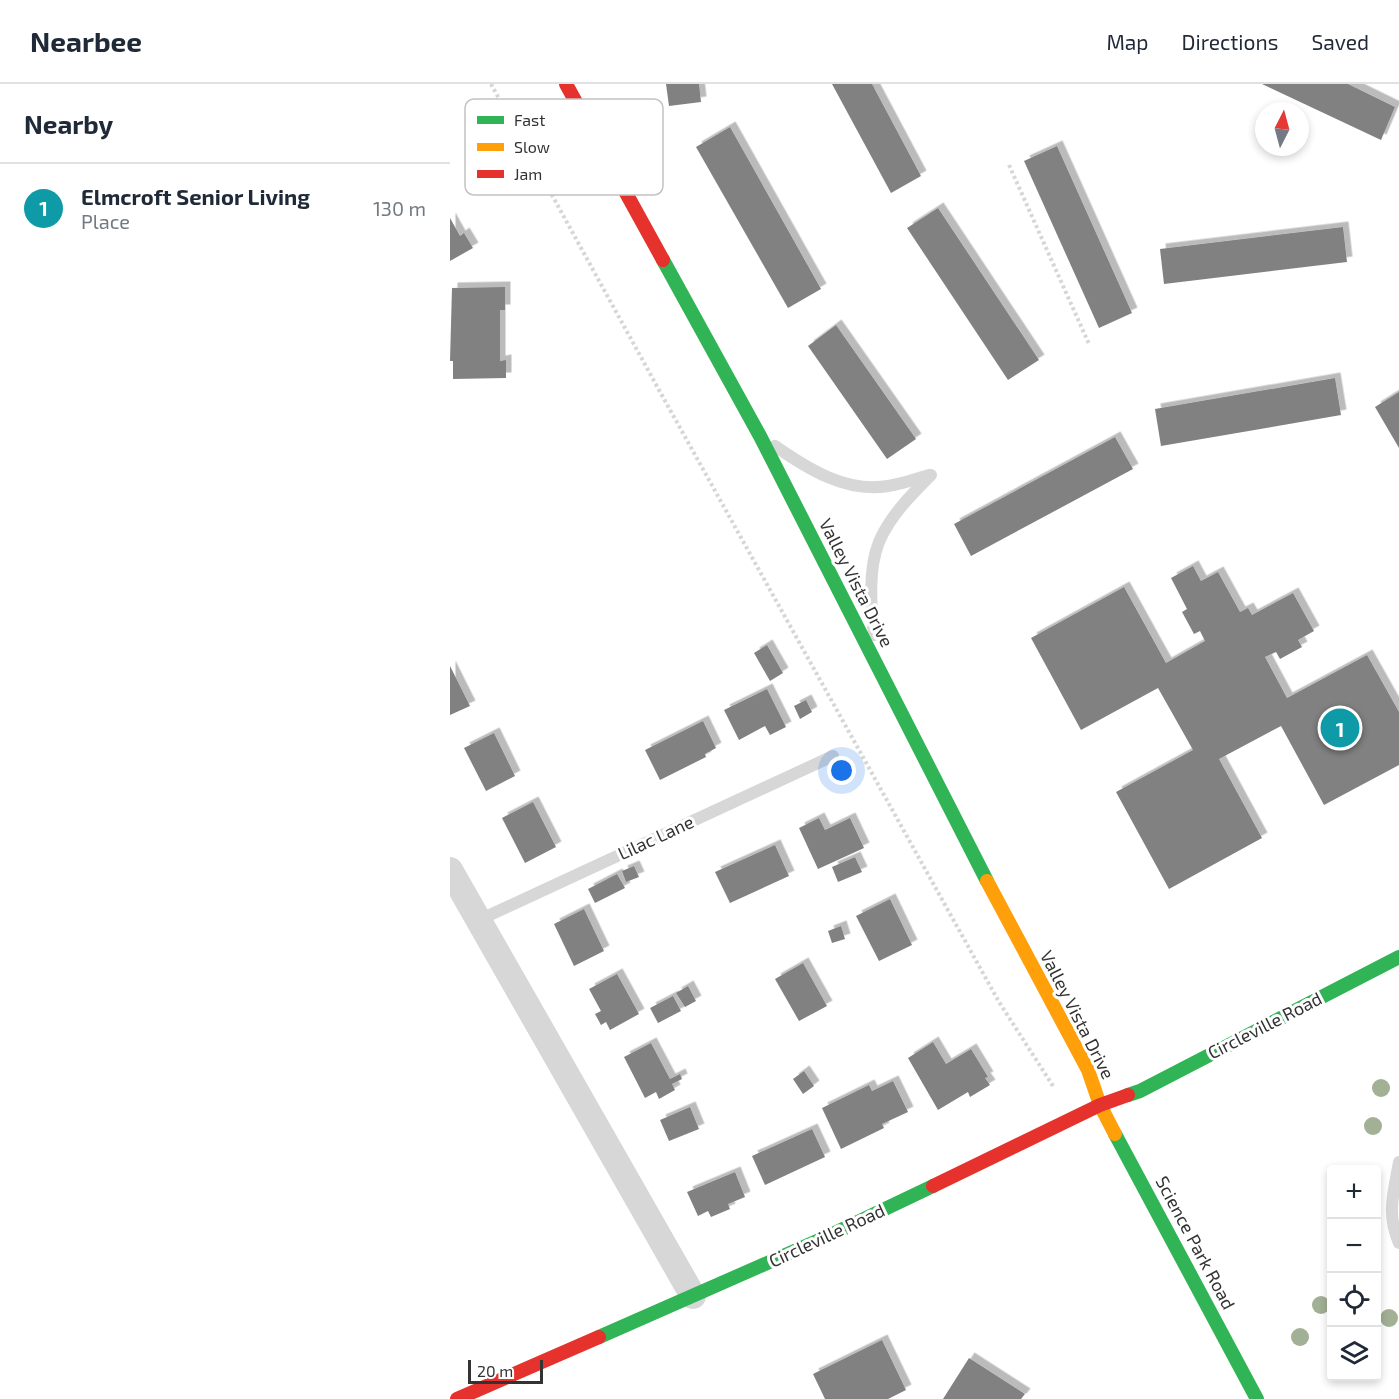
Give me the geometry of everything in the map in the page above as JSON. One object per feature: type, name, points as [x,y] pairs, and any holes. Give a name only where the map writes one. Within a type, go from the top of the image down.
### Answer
[{"type":"main road","name":"Valley Vista Drive","points":[[566,84],[574,99]]},
{"type":"main road","name":"Valley Vista Drive","points":[[627,195],[760,436],[992,891],[1088,1070],[1100,1105]]},
{"type":"main road","name":"Circleville Road","points":[[458,1399],[824,1238],[1100,1105],[1140,1091],[1399,957]]},
{"type":"main road","name":"Science Park Road","points":[[1100,1105],[1257,1399]]},
{"type":"street","points":[[450,870],[693,1296]]},
{"type":"lane","points":[[760,436],[810,470],[838,481],[861,486],[887,486],[931,475],[908,498],[890,523],[876,551],[872,610],[876,662]]},
{"type":"lane","name":"Lilac Lane","points":[[479,920],[833,756]]},
{"type":"lane","points":[[1399,1161],[1390,1210],[1394,1233],[1399,1243]]},
{"type":"path","points":[[491,84],[499,99]]},
{"type":"path","points":[[1009,165],[1089,344]]},
{"type":"path","points":[[552,195],[993,992],[1053,1086]]},
{"type":"building","points":[[666,84],[699,84],[701,102],[669,106]]},
{"type":"building","points":[[832,84],[872,84],[921,176],[891,193]]},
{"type":"building","points":[[1262,84],[1348,84],[1395,107],[1381,140],[1309,106],[1309,102],[1300,102]]},
{"type":"building","points":[[730,127],[821,289],[788,308],[696,147]]},
{"type":"building","points":[[1057,146],[1132,313],[1099,328],[1024,161]]},
{"type":"building","points":[[938,208],[1039,360],[1008,380],[907,228]]},
{"type":"building","points":[[450,218],[460,236],[464,233],[473,248],[450,261]]},
{"type":"building","points":[[1343,227],[1347,262],[1164,284],[1160,249]]},
{"type":"building","points":[[505,287],[505,310],[500,310],[500,361],[506,360],[506,378],[453,379],[453,361],[450,361],[452,288]]},
{"type":"building","points":[[836,325],[916,439],[887,459],[808,346]]},
{"type":"building","points":[[1335,378],[1341,415],[1161,446],[1155,409]]},
{"type":"building","points":[[1399,392],[1399,448],[1375,407]]},
{"type":"building","points":[[1115,437],[1133,469],[971,556],[954,524]]},
{"type":"building","points":[[1193,566],[1201,581],[1218,572],[1240,612],[1248,608],[1252,615],[1293,593],[1314,631],[1298,640],[1302,647],[1280,659],[1276,652],[1265,657],[1287,698],[1367,655],[1399,712],[1399,765],[1324,805],[1281,726],[1219,759],[1262,838],[1169,889],[1116,792],[1193,750],[1158,688],[1081,730],[1031,638],[1124,587],[1166,663],[1205,641],[1200,631],[1194,634],[1182,612],[1187,609],[1171,578]]},
{"type":"building","points":[[767,645],[783,673],[770,681],[754,653]]},
{"type":"building","points":[[450,666],[470,706],[450,715]]},
{"type":"building","points":[[767,689],[786,727],[770,735],[765,726],[739,740],[724,710]]},
{"type":"building","points":[[806,700],[812,712],[800,719],[794,706]]},
{"type":"building","points":[[703,721],[716,748],[705,754],[706,757],[660,780],[645,750]]},
{"type":"building","points":[[494,733],[515,776],[486,791],[464,748]]},
{"type":"building","points":[[533,802],[556,847],[525,863],[502,818]]},
{"type":"building","points":[[819,818],[825,830],[850,818],[864,848],[818,869],[799,828]]},
{"type":"building","points":[[775,845],[789,876],[730,903],[715,872]]},
{"type":"building","points":[[855,857],[862,872],[838,882],[832,867]]},
{"type":"building","points":[[634,866],[639,877],[626,882],[622,871]]},
{"type":"building","points":[[617,874],[625,888],[595,903],[588,889]]},
{"type":"building","points":[[890,899],[912,945],[879,961],[856,916]]},
{"type":"building","points":[[584,909],[604,951],[574,966],[554,924]]},
{"type":"building","points":[[841,926],[845,939],[832,943],[828,931]]},
{"type":"building","points":[[803,963],[827,1006],[799,1021],[775,979]]},
{"type":"building","points":[[617,974],[639,1014],[610,1030],[606,1022],[601,1025],[595,1014],[601,1011],[589,989]]},
{"type":"building","points":[[688,986],[696,1001],[685,1007],[676,993]]},
{"type":"building","points":[[673,996],[681,1011],[658,1023],[650,1008]]},
{"type":"building","points":[[933,1042],[946,1064],[971,1049],[988,1077],[985,1078],[990,1085],[970,1097],[968,1092],[938,1110],[908,1058]]},
{"type":"building","points":[[651,1043],[670,1079],[680,1074],[682,1079],[672,1084],[675,1090],[659,1099],[656,1092],[645,1098],[624,1057]]},
{"type":"building","points":[[804,1071],[814,1086],[803,1094],[793,1079]]},
{"type":"building","points":[[893,1081],[908,1112],[882,1124],[884,1128],[841,1149],[822,1108],[869,1085],[872,1091]]},
{"type":"building","points":[[690,1107],[699,1129],[669,1141],[660,1120]]},
{"type":"building","points":[[812,1129],[825,1157],[765,1185],[752,1156]]},
{"type":"building","points":[[735,1172],[745,1197],[728,1204],[730,1209],[711,1217],[708,1211],[698,1216],[687,1192]]},
{"type":"building","points":[[882,1340],[906,1390],[888,1399],[825,1399],[813,1374]]},
{"type":"building","points":[[969,1358],[1025,1394],[1021,1399],[943,1399]]},
{"type":"traffic: fast","points":[[663,260],[760,436],[987,881]]},
{"type":"traffic: fast","points":[[1128,1095],[1140,1091],[1399,957]]},
{"type":"traffic: fast","points":[[1115,1134],[1257,1399]]},
{"type":"traffic: fast","points":[[599,1337],[824,1238],[933,1186]]},
{"type":"traffic: slow","points":[[987,881],[1088,1070],[1100,1105],[1115,1134]]},
{"type":"traffic: jam","points":[[566,84],[574,99]]},
{"type":"traffic: jam","points":[[627,195],[663,260]]},
{"type":"traffic: jam","points":[[933,1186],[1100,1105],[1128,1095]]},
{"type":"traffic: jam","points":[[457,1399],[599,1337]]},
{"type":"place","name":"Elmcroft Senior Living","points":[[1340,728]]}]
